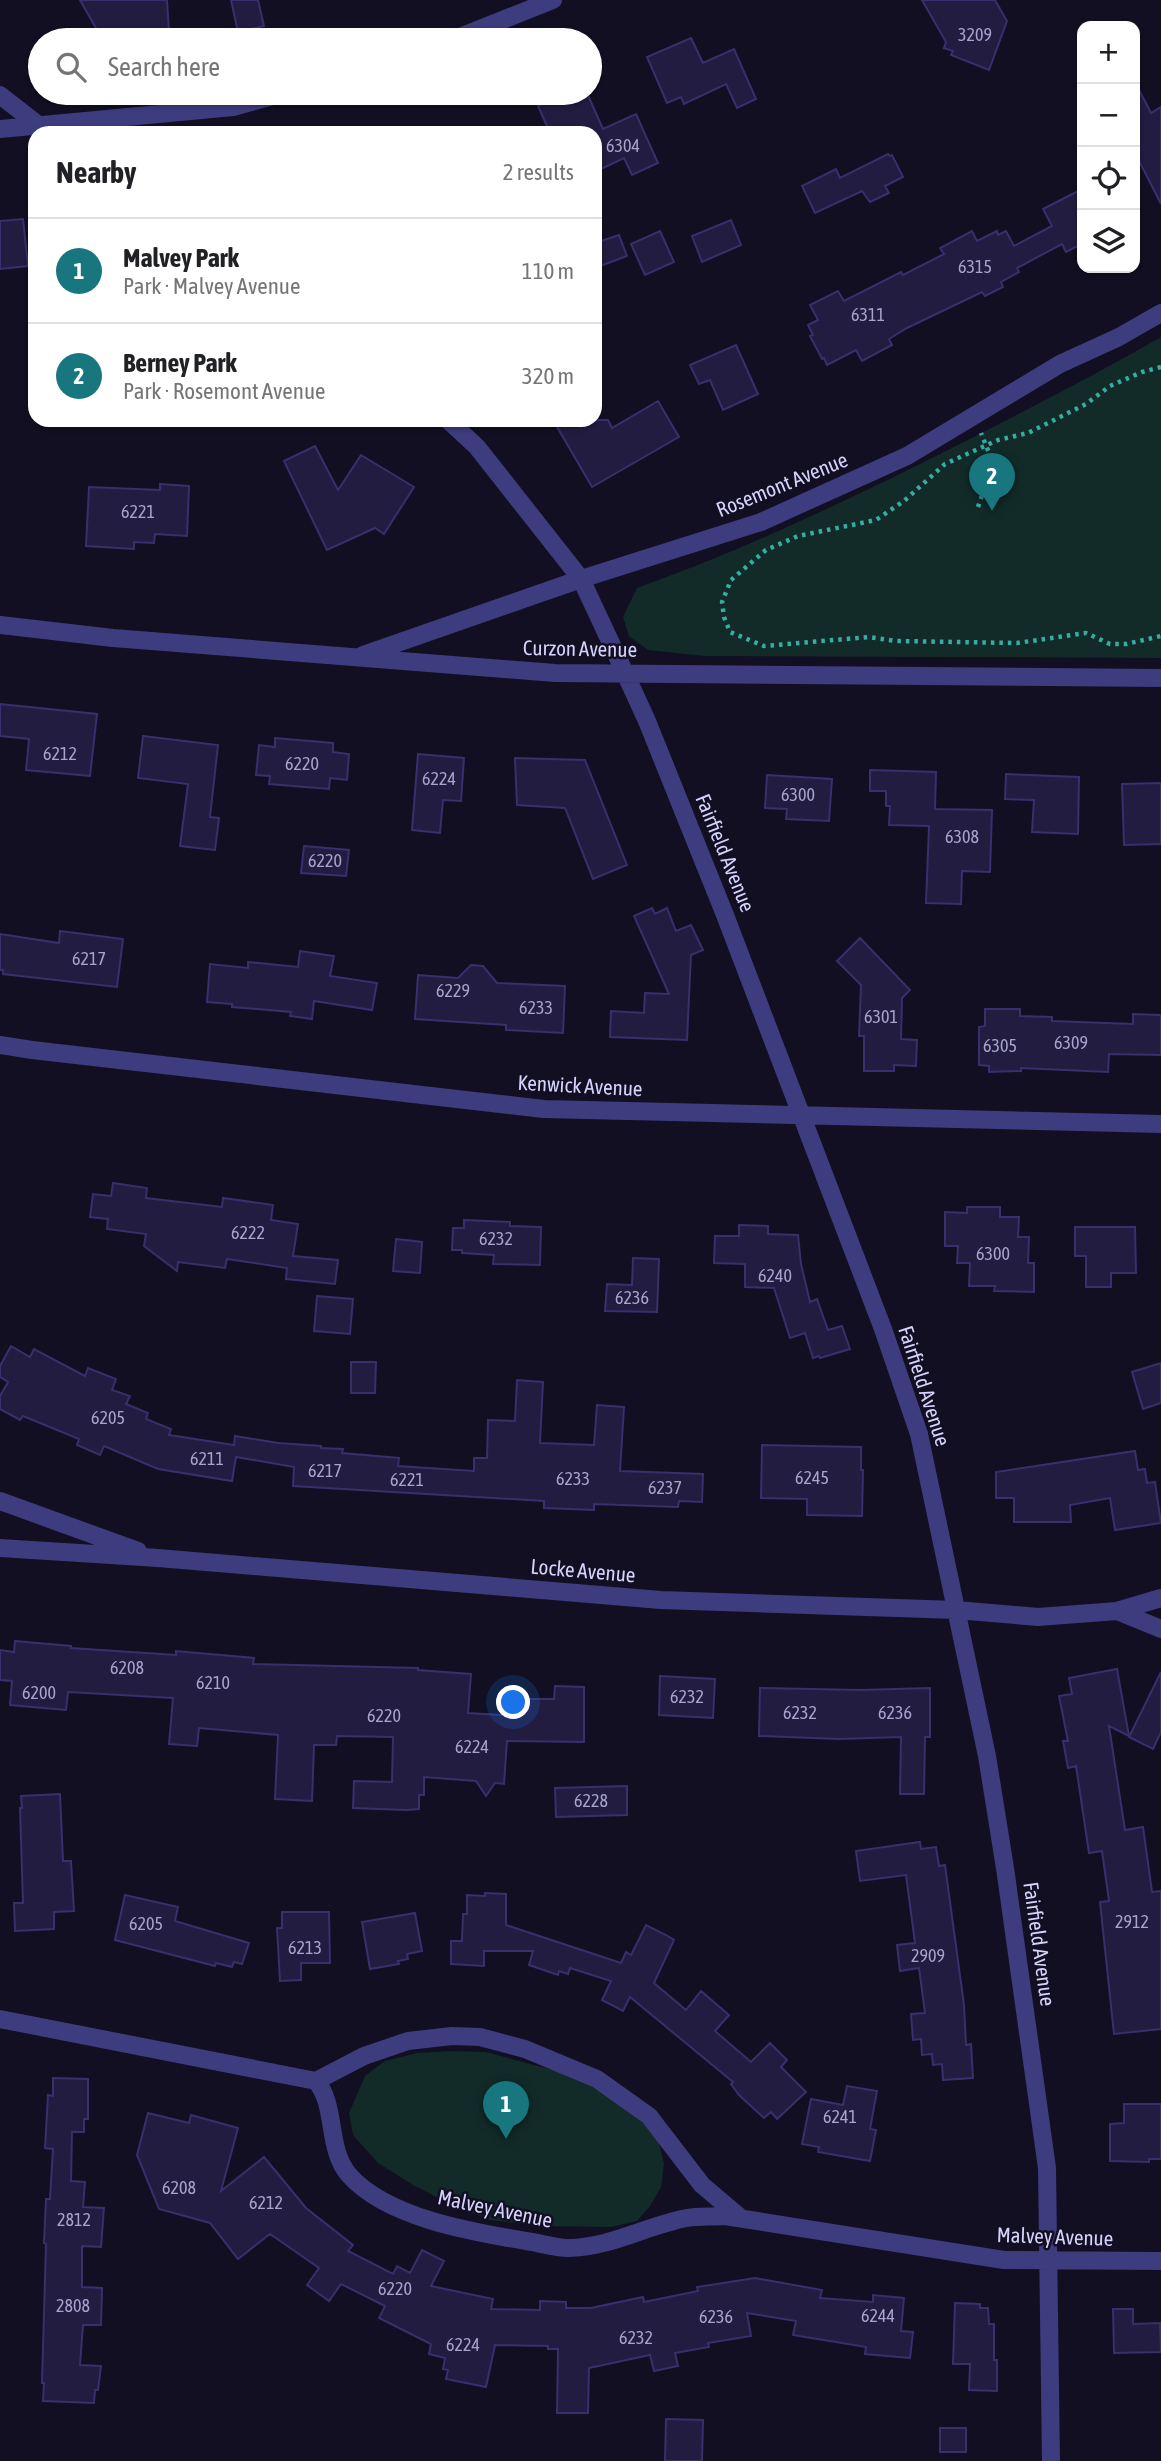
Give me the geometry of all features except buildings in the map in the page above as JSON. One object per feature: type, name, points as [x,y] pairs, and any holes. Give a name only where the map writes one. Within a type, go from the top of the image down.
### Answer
[{"type":"street","points":[[482,28],[553,0]]},
{"type":"street","points":[[0,95],[40,126]]},
{"type":"street","points":[[70,126],[240,105]]},
{"type":"street","points":[[0,129],[28,129]]},
{"type":"street","name":"Rosemont Avenue","points":[[356,658],[581,579],[761,522],[907,456],[1060,364],[1119,337],[1161,313]]},
{"type":"street","name":"Fairfield Avenue","points":[[456,427],[477,447],[581,579],[625,673],[726,915],[883,1329],[919,1434],[987,1756],[1047,2168],[1051,2461]]},
{"type":"street","name":"Curzon Avenue","points":[[0,625],[113,638],[555,674],[1161,678]]},
{"type":"street","name":"Kenwick Avenue","points":[[0,1045],[544,1109],[1161,1124]]},
{"type":"street","points":[[0,1501],[158,1558]]},
{"type":"street","name":"Locke Avenue","points":[[0,1548],[158,1558],[661,1600],[956,1609],[1038,1617],[1117,1611],[1161,1598]]},
{"type":"street","points":[[1117,1611],[1161,1629]]},
{"type":"street","points":[[0,2019],[316,2081],[364,2056],[408,2041],[452,2036],[480,2037],[525,2049],[597,2079],[649,2116],[702,2185],[741,2218]]},
{"type":"street","name":"Malvey Avenue","points":[[316,2081],[324,2091],[334,2144],[347,2172],[362,2188],[399,2208],[451,2227],[569,2248],[602,2242],[687,2218],[725,2216],[1004,2260],[1161,2261]]},
{"type":"path","points":[[1161,367],[1110,386],[1086,404],[1028,433],[998,440],[945,464],[904,501],[876,520],[798,536],[766,550],[731,580],[722,602],[730,632],[764,646],[869,637],[896,641],[1017,643],[1086,634],[1110,644],[1126,644],[1161,636]]},
{"type":"path","points":[[972,417],[988,444],[993,463],[978,507]]},
{"type":"green space","points":[[1161,337],[1161,658],[704,656],[648,650],[629,636],[623,617],[637,588],[754,541],[869,489],[1026,410]]},
{"type":"green space","points":[[486,2052],[602,2083],[648,2128],[659,2143],[664,2164],[661,2187],[650,2206],[637,2221],[611,2227],[537,2226],[490,2220],[452,2205],[378,2163],[353,2135],[349,2113],[365,2076],[385,2061],[417,2053]]},
{"type":"place","name":"Berney Park","points":[[992,511]]},
{"type":"place","name":"Malvey Park","points":[[506,2139]]}]
